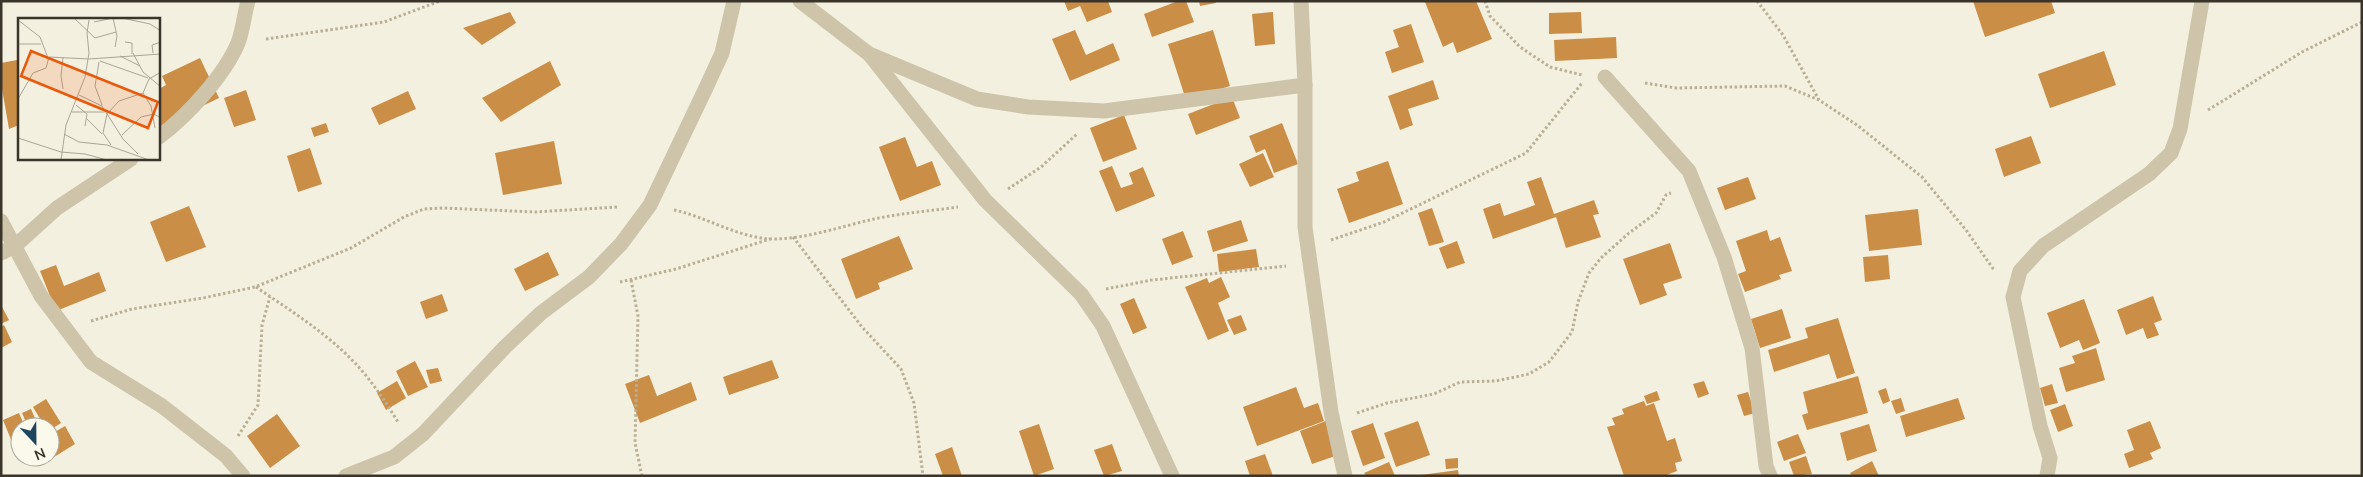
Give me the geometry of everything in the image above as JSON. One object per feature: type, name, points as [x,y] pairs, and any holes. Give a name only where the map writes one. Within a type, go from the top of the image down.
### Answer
[{"type":"street","points":[[160,136],[170,129],[220,75],[238,42],[248,1]]},
{"type":"street","points":[[346,476],[394,457],[411,444],[505,347],[541,314],[589,277],[621,244],[650,205],[722,53],[734,1]]},
{"type":"street","points":[[800,1],[869,54],[985,200],[1081,294],[1104,326],[1172,476]]},
{"type":"street","points":[[1301,1],[1305,85],[1305,226],[1331,412],[1345,476]]},
{"type":"street","points":[[2047,476],[2050,458],[2036,409],[2013,297],[2020,271],[2043,246],[2149,174],[2171,153],[2180,129],[2202,1]]},
{"type":"street","points":[[869,54],[977,99],[1028,107],[1104,111],[1305,85]]},
{"type":"street","points":[[1604,78],[1689,171],[1724,257],[1752,348],[1766,466],[1770,476]]},
{"type":"street","points":[[8,250],[57,208],[129,160]]},
{"type":"street","points":[[1,221],[8,250],[90,362],[162,406],[226,456],[244,476]]},
{"type":"path","points":[[238,42],[384,22],[440,1]]},
{"type":"path","points":[[1308,248],[1384,222],[1526,153],[1587,76],[1550,67],[1520,47],[1490,16],[1485,1]]},
{"type":"path","points":[[1757,1],[1783,35],[1819,100]]},
{"type":"path","points":[[2180,129],[2233,93],[2302,52],[2362,22]]},
{"type":"path","points":[[1604,78],[1676,88],[1785,86],[1819,100],[1858,125],[1922,177],[1966,230],[2013,297]]},
{"type":"path","points":[[612,284],[676,269],[773,239],[818,233],[876,219],[977,204],[1013,187],[1041,167],[1104,111]]},
{"type":"path","points":[[1331,412],[1358,413],[1387,404],[1434,394],[1460,382],[1496,381],[1530,374],[1549,362],[1572,332],[1578,302],[1589,273],[1601,258],[1656,213],[1666,195],[1679,190],[1696,188]]},
{"type":"path","points":[[65,328],[132,309],[203,298],[255,287],[351,248],[404,217],[424,210],[443,208],[535,212],[650,205],[696,214],[742,233],[773,239]]},
{"type":"path","points":[[792,236],[862,327],[901,369],[914,403],[923,476]]},
{"type":"path","points":[[1081,294],[1152,280],[1311,264]]},
{"type":"path","points":[[631,280],[638,316],[635,444],[642,476]]},
{"type":"path","points":[[255,287],[352,360],[386,402],[411,444]]},
{"type":"path","points":[[226,456],[258,405],[262,325],[270,297]]},
{"type":"building","points":[[1064,1],[1108,1],[1112,12],[1087,22],[1080,6],[1068,11]]},
{"type":"building","points":[[1178,1],[1186,1],[1194,22],[1152,37],[1144,14]]},
{"type":"building","points":[[1199,1],[1215,1],[1216,3],[1200,6]]},
{"type":"building","points":[[1476,1],[1492,39],[1457,53],[1453,42],[1443,47],[1425,2]]},
{"type":"building","points":[[1973,1],[2051,1],[2055,13],[1985,37]]},
{"type":"building","points":[[510,12],[516,23],[482,45],[463,28]]},
{"type":"building","points":[[1273,12],[1275,44],[1255,46],[1252,14]]},
{"type":"building","points":[[1581,12],[1582,33],[1549,34],[1549,13]]},
{"type":"building","points":[[1411,24],[1424,62],[1392,73],[1385,52],[1399,47],[1393,30]]},
{"type":"building","points":[[1075,30],[1086,55],[1113,43],[1120,60],[1070,81],[1052,39]]},
{"type":"building","points":[[1213,30],[1230,86],[1186,100],[1168,44]]},
{"type":"building","points":[[1616,37],[1617,58],[1555,61],[1554,40]]},
{"type":"building","points":[[2104,51],[2116,85],[2050,108],[2038,74]]},
{"type":"building","points":[[200,58],[219,98],[161,126],[160,88],[166,85],[162,76]]},
{"type":"building","points":[[17,60],[18,125],[9,129],[1,83],[1,63]]},
{"type":"building","points":[[550,61],[561,85],[501,122],[482,98]]},
{"type":"building","points":[[1433,80],[1439,99],[1408,109],[1413,125],[1400,130],[1388,96]]},
{"type":"building","points":[[246,90],[256,120],[234,127],[224,98]]},
{"type":"building","points":[[408,91],[416,109],[379,125],[371,108]]},
{"type":"building","points":[[1232,97],[1240,118],[1196,135],[1188,114]]},
{"type":"building","points":[[1124,115],[1137,149],[1103,162],[1090,128]]},
{"type":"building","points":[[326,123],[329,132],[314,137],[311,128]]},
{"type":"building","points":[[1282,123],[1298,164],[1274,173],[1265,149],[1256,153],[1249,136]]},
{"type":"building","points":[[2031,136],[2041,163],[2004,177],[1995,149]]},
{"type":"building","points":[[905,137],[917,167],[932,161],[941,185],[900,201],[879,147]]},
{"type":"building","points":[[554,141],[562,184],[503,195],[495,153]]},
{"type":"building","points":[[310,148],[322,184],[298,192],[287,156]]},
{"type":"building","points":[[1263,153],[1274,177],[1250,187],[1239,164]]},
{"type":"building","points":[[1388,161],[1403,204],[1349,223],[1337,189],[1359,181],[1356,172]]},
{"type":"building","points":[[1112,166],[1121,188],[1133,184],[1129,173],[1143,167],[1155,196],[1116,212],[1099,171]]},
{"type":"building","points":[[1541,177],[1554,214],[1594,200],[1599,214],[1593,215],[1601,237],[1566,248],[1556,217],[1493,239],[1483,209],[1500,203],[1504,216],[1535,205],[1527,182]]},
{"type":"building","points":[[1748,177],[1756,199],[1725,210],[1717,188]]},
{"type":"building","points":[[189,206],[206,247],[166,262],[150,222]]},
{"type":"building","points":[[1432,208],[1444,242],[1429,246],[1418,213]]},
{"type":"building","points":[[1918,209],[1922,245],[1869,251],[1865,215]]},
{"type":"building","points":[[1241,220],[1248,241],[1213,252],[1207,231]]},
{"type":"building","points":[[1767,230],[1770,241],[1780,237],[1792,271],[1779,275],[1781,279],[1745,292],[1738,274],[1746,271],[1736,241]]},
{"type":"building","points":[[1183,231],[1193,257],[1172,265],[1162,239]]},
{"type":"building","points":[[899,236],[913,269],[878,283],[880,289],[856,299],[841,259]]},
{"type":"building","points":[[1457,241],[1465,263],[1447,269],[1439,248]]},
{"type":"building","points":[[1670,243],[1682,278],[1663,284],[1667,295],[1640,305],[1623,259]]},
{"type":"building","points":[[1256,249],[1259,267],[1219,272],[1217,254]]},
{"type":"building","points":[[548,252],[559,275],[525,291],[514,269]]},
{"type":"building","points":[[1888,255],[1890,279],[1865,282],[1863,257]]},
{"type":"building","points":[[56,265],[64,286],[99,272],[106,291],[56,311],[40,271]]},
{"type":"building","points":[[1221,277],[1230,297],[1218,303],[1229,331],[1208,340],[1185,287],[1207,278],[1209,283]]},
{"type":"building","points":[[442,294],[448,311],[426,319],[420,302]]},
{"type":"building","points":[[2153,296],[2162,320],[2154,323],[2159,335],[2147,339],[2143,328],[2126,335],[2117,310]]},
{"type":"building","points":[[1134,298],[1147,328],[1133,334],[1120,304]]},
{"type":"building","points":[[2084,299],[2100,343],[2083,350],[2079,340],[2060,348],[2047,313]]},
{"type":"building","points":[[1,305],[9,320],[1,324]]},
{"type":"building","points":[[1782,309],[1791,338],[1760,348],[1751,319]]},
{"type":"building","points":[[1241,315],[1247,330],[1234,335],[1227,320]]},
{"type":"building","points":[[1838,318],[1855,373],[1837,379],[1829,354],[1774,372],[1768,350],[1808,338],[1805,328]]},
{"type":"building","points":[[4,325],[12,342],[1,348],[1,327]]},
{"type":"building","points":[[2096,348],[2105,380],[2066,392],[2059,368],[2075,363],[2072,356]]},
{"type":"building","points":[[772,360],[779,378],[729,395],[723,377]]},
{"type":"building","points":[[415,361],[428,387],[408,396],[396,371]]},
{"type":"building","points":[[438,368],[442,381],[430,384],[426,370]]},
{"type":"building","points":[[649,375],[657,396],[691,382],[697,400],[640,423],[625,384]]},
{"type":"building","points":[[1858,376],[1868,413],[1807,430],[1802,415],[1808,413],[1803,392]]},
{"type":"building","points":[[397,381],[406,398],[386,410],[377,393]]},
{"type":"building","points":[[1704,381],[1709,394],[1698,398],[1693,384]]},
{"type":"building","points":[[2052,384],[2058,403],[2045,406],[2040,388]]},
{"type":"building","points":[[1296,387],[1304,408],[1318,403],[1324,421],[1257,446],[1243,407]]},
{"type":"building","points":[[1886,388],[1890,401],[1883,404],[1878,391]]},
{"type":"building","points":[[1657,391],[1660,400],[1647,404],[1644,396]]},
{"type":"building","points":[[1748,392],[1755,413],[1744,416],[1737,395]]},
{"type":"building","points":[[1901,398],[1905,411],[1896,414],[1891,401]]},
{"type":"building","points":[[1958,398],[1965,419],[1906,437],[1900,416]]},
{"type":"building","points":[[46,399],[57,417],[39,417],[33,407]]},
{"type":"building","points":[[1644,401],[1646,406],[1654,403],[1667,441],[1675,438],[1682,461],[1675,463],[1677,471],[1664,476],[1624,476],[1607,427],[1615,425],[1612,418],[1624,414],[1622,409]]},
{"type":"building","points":[[2065,404],[2073,426],[2058,432],[2050,410]]},
{"type":"building","points":[[31,409],[34,417],[24,417],[22,413]]},
{"type":"building","points":[[19,413],[21,417],[10,417],[10,437],[3,420]]},
{"type":"building","points":[[277,414],[300,446],[270,468],[247,436]]},
{"type":"building","points":[[1326,421],[1338,455],[1312,464],[1300,431]]},
{"type":"building","points":[[1418,421],[1430,455],[1396,467],[1384,433]]},
{"type":"building","points":[[2150,421],[2161,448],[2150,453],[2153,459],[2129,468],[2124,454],[2134,450],[2127,430]]},
{"type":"building","points":[[1373,423],[1385,458],[1363,466],[1351,431]]},
{"type":"building","points":[[1039,424],[1054,469],[1034,476],[1019,431]]},
{"type":"building","points":[[1869,424],[1877,451],[1847,461],[1840,433]]},
{"type":"building","points":[[65,426],[75,444],[60,453],[60,429]]},
{"type":"building","points":[[1798,434],[1806,453],[1784,461],[1777,442]]},
{"type":"building","points":[[1112,444],[1122,471],[1104,476],[1094,450]]},
{"type":"building","points":[[952,447],[962,476],[943,476],[935,454]]},
{"type":"building","points":[[1265,454],[1273,476],[1250,476],[1245,461]]},
{"type":"building","points":[[1806,456],[1812,474],[1794,476],[1789,462]]},
{"type":"building","points":[[1458,458],[1458,468],[1446,469],[1445,459]]},
{"type":"building","points":[[1872,461],[1879,476],[1852,476],[1850,473]]},
{"type":"building","points":[[1389,462],[1395,476],[1366,476],[1364,473]]},
{"type":"building","points":[[1458,470],[1459,476],[1421,476],[1421,475]]}]
